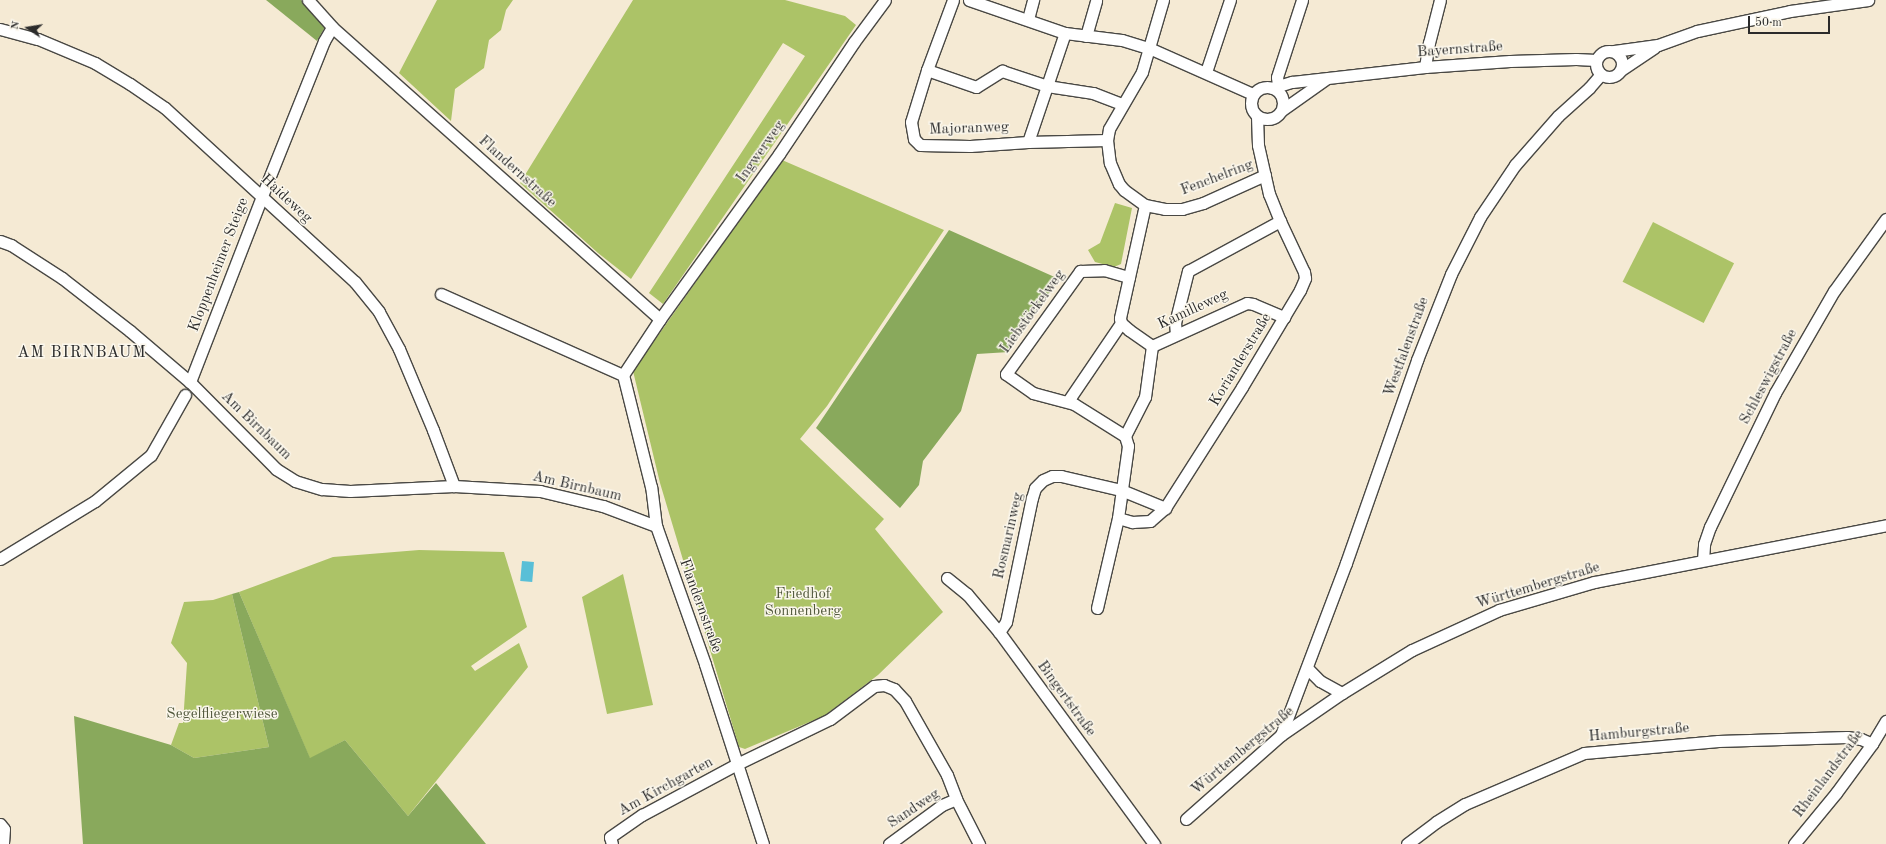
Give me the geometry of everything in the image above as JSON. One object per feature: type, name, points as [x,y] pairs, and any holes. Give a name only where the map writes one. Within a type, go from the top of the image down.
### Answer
[{"type":"street","name":"Flandernstraße","points":[[308,0],[332,27],[660,319]]},
{"type":"street","name":"Ingwerweg","points":[[660,319],[778,154],[850,48],[886,0]]},
{"type":"street","name":"Majoranweg","points":[[953,0],[927,70],[911,122],[914,139],[920,146],[970,146],[1028,142],[1107,140]]},
{"type":"street","points":[[969,0],[1028,19],[1065,33],[1122,40],[1149,48],[1253,94]]},
{"type":"street","points":[[1028,19],[1033,0]]},
{"type":"street","points":[[1086,36],[1096,0]]},
{"type":"street","points":[[1068,401],[1121,323],[1120,318],[1145,205],[1119,184],[1110,163],[1107,140],[1109,129],[1122,104],[1137,83],[1163,0]]},
{"type":"street","points":[[1206,72],[1230,0]]},
{"type":"street","points":[[1275,87],[1262,88],[1253,94],[1250,104],[1257,117],[1266,120],[1271,119],[1276,117],[1282,110],[1282,99],[1275,87],[1302,0]]},
{"type":"street","points":[[1425,67],[1429,43],[1440,0]]},
{"type":"street","points":[[1658,45],[1614,76],[1605,76],[1596,68],[1596,60],[1601,52],[1658,45],[1705,29],[1790,11],[1868,0]]},
{"type":"street","name":"Kloppenheimer Steige","points":[[190,382],[324,41],[332,27]]},
{"type":"street","name":"Haideweg","points":[[0,29],[38,39],[96,63],[165,108],[355,282],[378,312],[399,349],[433,430],[454,486]]},
{"type":"street","name":"Majoranweg","points":[[1028,142],[1065,33]]},
{"type":"street","points":[[1614,51],[1621,57],[1621,70]]},
{"type":"street","name":"Bayernstraße","points":[[1275,87],[1292,82],[1425,67],[1547,60],[1596,60]]},
{"type":"street","points":[[927,70],[976,87],[1002,71],[1048,86],[1093,92],[1122,104]]},
{"type":"street","name":"Westfalenstraße","points":[[1281,735],[1285,721],[1308,669],[1426,335],[1466,242],[1495,194],[1515,165],[1558,116],[1589,88],[1601,74]]},
{"type":"street","name":"Bayernstraße","points":[[1282,110],[1327,79]]},
{"type":"street","name":"Korianderstraße","points":[[1118,518],[1132,522],[1150,521],[1165,508],[1242,388],[1305,278],[1304,272],[1280,221],[1270,194],[1258,145],[1257,117]]},
{"type":"street","name":"Fenchelring","points":[[1145,205],[1182,209],[1203,203],[1265,175]]},
{"type":"street","name":"Schleswigstraße","points":[[1703,560],[1704,544],[1710,527],[1775,393],[1834,291],[1881,234],[1886,219]]},
{"type":"street","points":[[1176,334],[1175,323],[1188,271],[1280,221]]},
{"type":"street","name":"Am Birnbaum","points":[[0,241],[11,245],[62,278],[130,331],[190,382],[276,469],[295,481],[322,489],[350,491],[454,486],[540,491],[603,506],[656,526]]},
{"type":"street","name":"Liebstöckelweg","points":[[1125,436],[1068,401],[1034,393],[1006,374],[1080,271],[1104,270],[1129,277]]},
{"type":"street","points":[[442,294],[623,375],[660,319]]},
{"type":"street","name":"Kamilleweg","points":[[1121,323],[1152,346],[1247,303],[1254,304],[1284,317]]},
{"type":"street","points":[[1097,608],[1118,518],[1128,446],[1125,436],[1145,397],[1152,346]]},
{"type":"street","name":"Flandernstraße","points":[[623,375],[651,487],[656,526],[705,664],[763,844]]},
{"type":"street","points":[[0,559],[95,501],[151,455],[185,395]]},
{"type":"street","name":"Rosmarinweg","points":[[998,632],[1006,622],[1035,488],[1043,480],[1052,476],[1061,476],[1121,490]]},
{"type":"street","points":[[1121,490],[1165,508]]},
{"type":"street","name":"Württembergstraße","points":[[1186,819],[1281,735],[1342,693],[1412,650],[1499,610],[1594,582],[1886,525]]},
{"type":"street","name":"Bingertstraße","points":[[947,578],[967,594],[998,632],[1154,844]]},
{"type":"street","points":[[1308,669],[1320,681],[1342,693]]},
{"type":"street","name":"Am Kirchgarten","points":[[611,840],[642,815],[737,764],[830,719],[874,686],[884,684],[894,689],[905,701],[947,775],[956,799]]},
{"type":"street","name":"Rheinlandstraße","points":[[1794,844],[1836,793],[1872,744],[1886,721]]},
{"type":"street","name":"Hamburgstraße","points":[[1407,844],[1436,822],[1465,804],[1584,753],[1718,741],[1839,737],[1861,739],[1872,744]]},
{"type":"street","points":[[956,799],[979,844]]},
{"type":"street","name":"Sandweg","points":[[889,844],[942,805],[956,799]]},
{"type":"street","points":[[0,824],[4,829],[3,844]]},
{"type":"green space","points":[[266,0],[301,0],[325,27],[317,41]]},
{"type":"green space","points":[[437,0],[513,0],[506,10],[501,30],[489,40],[484,68],[455,89],[451,121],[399,73]]},
{"type":"green space","points":[[633,0],[785,0],[845,16],[856,25],[663,304],[649,293],[805,56],[783,43],[631,279],[598,253],[520,183]]},
{"type":"green space","name":"Friedhof Sonnenberg","points":[[782,160],[944,230],[827,406],[800,439],[884,519],[875,529],[943,612],[878,675],[824,716],[745,749],[739,747],[660,483],[633,371]]},
{"type":"green space","points":[[1115,203],[1132,208],[1121,264],[1114,267],[1095,262],[1088,250],[1100,243]]},
{"type":"green space","points":[[1653,222],[1734,263],[1704,323],[1623,282]]},
{"type":"green space","points":[[949,230],[1059,279],[1009,352],[977,354],[961,411],[923,461],[919,485],[900,508],[816,428]]},
{"type":"green space","points":[[419,550],[504,552],[527,627],[471,666],[475,671],[519,643],[528,667],[408,816],[345,740],[310,759],[239,592],[333,557]]},
{"type":"green space","points":[[623,574],[653,705],[607,714],[582,597]]},
{"type":"green space","points":[[239,592],[310,758],[345,740],[408,816],[436,783],[486,844],[83,844],[74,716],[171,745],[194,758],[269,747],[232,594]]},
{"type":"green space","name":"Segelfliegerwiese","points":[[232,594],[269,747],[194,758],[171,745],[179,723],[183,723],[187,663],[171,643],[184,602],[213,600]]},
{"type":"water","points":[[522,561],[534,562],[532,582],[520,581]]},
{"type":"district","name":"AM BIRNBAUM","points":[[82,353]]}]
